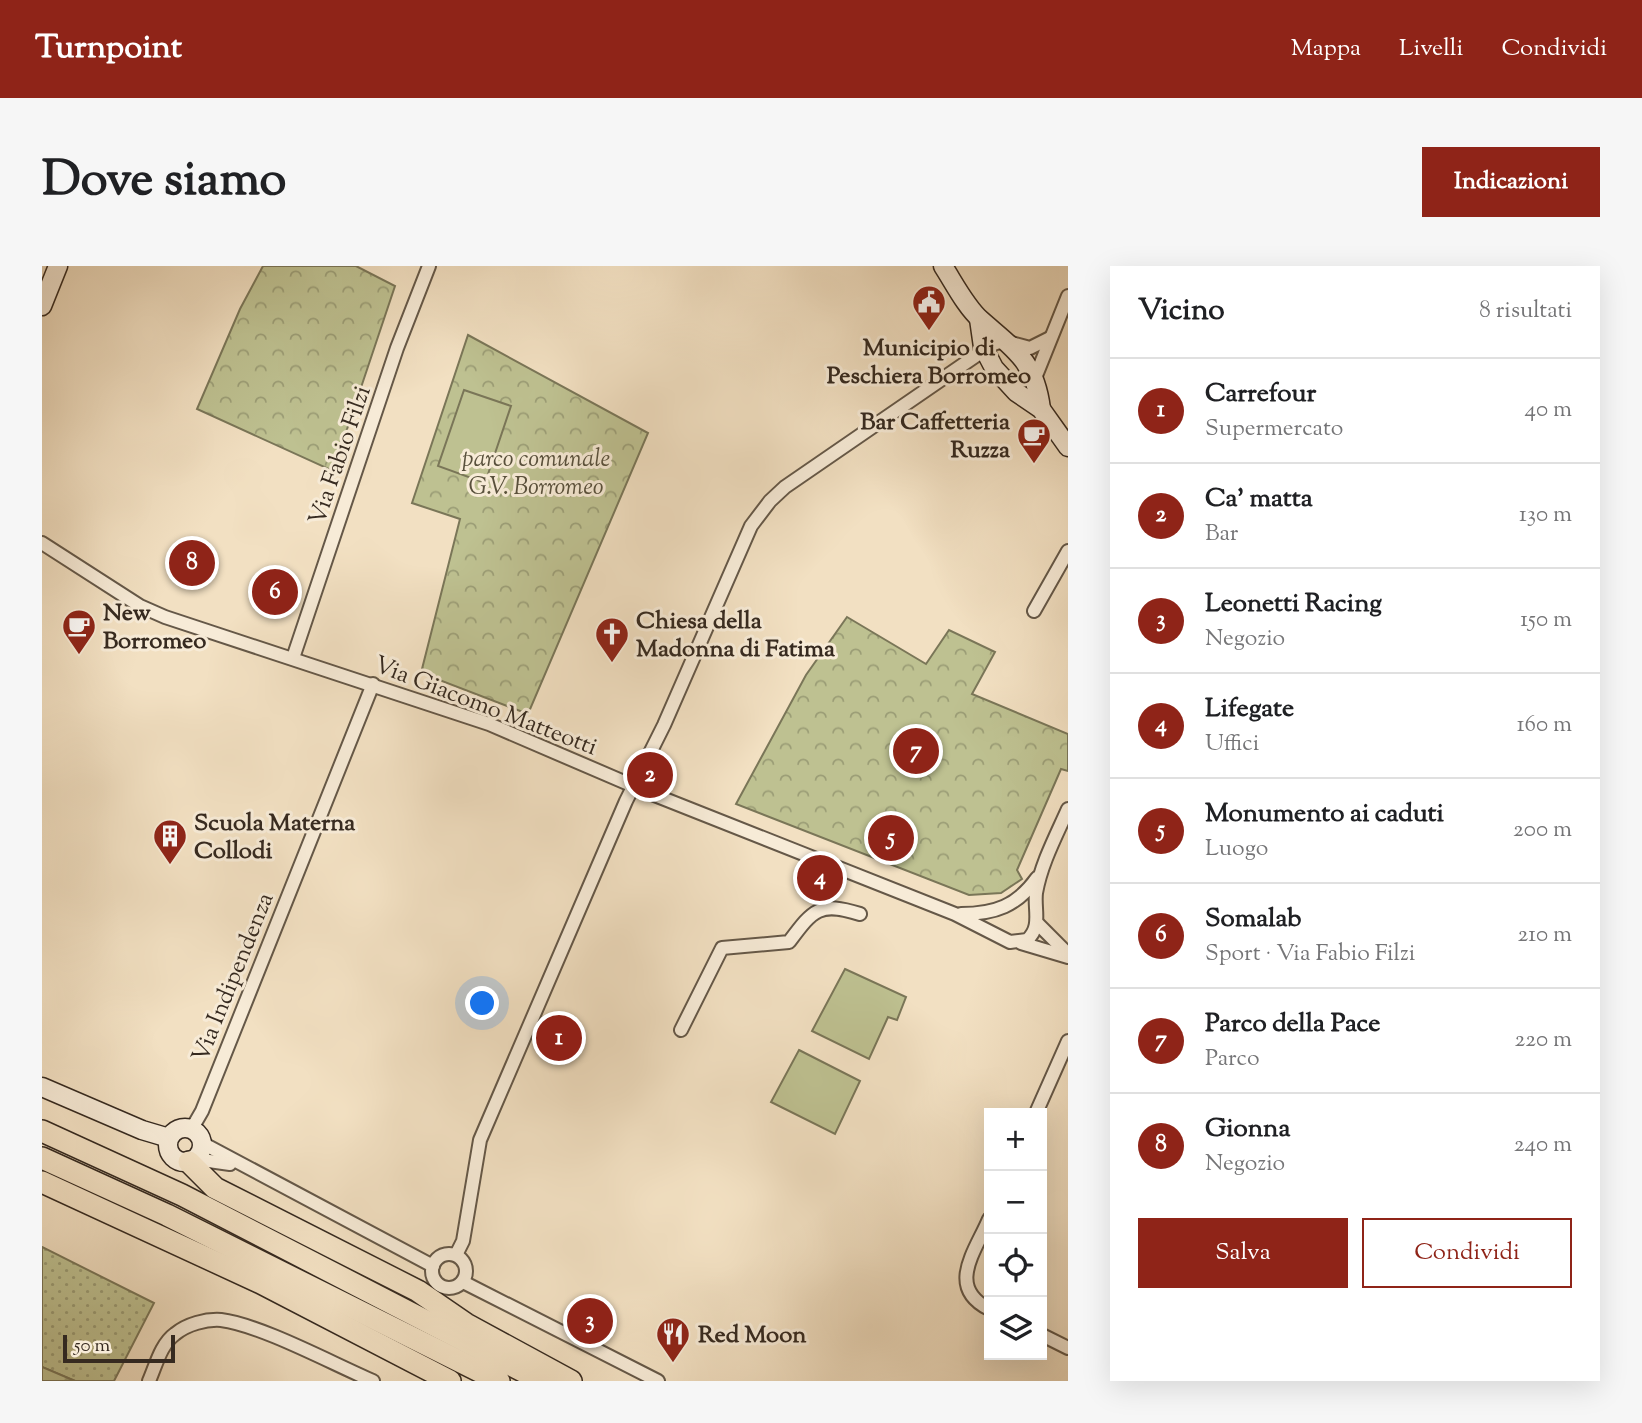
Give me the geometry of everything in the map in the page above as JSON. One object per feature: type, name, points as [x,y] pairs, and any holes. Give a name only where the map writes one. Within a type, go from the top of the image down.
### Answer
[{"type":"highway","points":[[42,1131],[182,1195],[542,1381]]},
{"type":"highway","points":[[194,1148],[215,1188],[418,1291],[467,1324],[571,1381]]},
{"type":"highway","points":[[42,1158],[167,1215],[499,1381]]},
{"type":"highway","points":[[42,1182],[261,1283],[450,1381]]},
{"type":"main road","points":[[42,306],[58,266]]},
{"type":"main road","points":[[943,266],[979,319],[1009,342],[1025,359],[1035,379],[1041,409]]},
{"type":"main road","points":[[979,319],[985,350],[994,368],[1016,392],[1041,409],[1068,447]]},
{"type":"main road","points":[[42,1087],[142,1129],[169,1144],[176,1160],[194,1148],[176,1130],[169,1144]]},
{"type":"street","name":"Via Fabio Filzi","points":[[293,658],[397,348],[429,266]]},
{"type":"street","points":[[1016,392],[1027,390],[1035,379],[1068,296]]},
{"type":"street","points":[[456,1255],[463,1241],[480,1140],[633,786],[711,620],[738,551],[770,501],[805,473],[997,342],[1009,342],[1030,348],[1051,338]]},
{"type":"street","name":"Via Giacomo Matteotti","points":[[44,543],[150,611],[511,732],[633,786],[955,914],[1001,935],[1010,942],[1068,956]]},
{"type":"street","points":[[1034,611],[1068,551]]},
{"type":"street","name":"Via Indipendenza","points":[[194,1148],[202,1111],[373,684]]},
{"type":"street","name":"Via Giacomo Matteotti","points":[[1036,920],[1041,872],[1068,809]]},
{"type":"street","name":"Via Giacomo Matteotti","points":[[955,914],[1001,911],[1014,903],[1041,872]]},
{"type":"street","points":[[1014,903],[1027,906],[1068,956]]},
{"type":"street","points":[[681,1030],[722,948],[789,942],[810,913],[826,907],[837,907],[860,914]]},
{"type":"street","points":[[1001,911],[996,923],[1001,935]]},
{"type":"street","points":[[1021,943],[1032,936],[1036,920]]},
{"type":"street","points":[[1038,1108],[1068,1041]]},
{"type":"street","points":[[194,1148],[247,1170],[433,1266]]},
{"type":"street","points":[[984,1231],[964,1280],[968,1292],[984,1305]]},
{"type":"street","points":[[456,1255],[442,1255],[433,1266],[434,1279],[444,1287],[452,1288],[463,1282]]},
{"type":"street","points":[[456,1255],[466,1267],[463,1282]]},
{"type":"street","points":[[463,1282],[658,1381]]},
{"type":"street","points":[[149,1381],[162,1350],[174,1334],[187,1326],[218,1320],[246,1326],[373,1381]]},
{"type":"street","points":[[1047,1338],[1068,1348]]},
{"type":"green space","points":[[263,266],[356,266],[395,286],[333,471],[197,409],[240,309]]},
{"type":"green space","name":"parco comunale G.V. Borromeo","points":[[468,335],[648,433],[528,714],[421,673],[460,519],[412,503]]},
{"type":"green space","points":[[464,390],[511,406],[485,483],[438,466]]},
{"type":"green space","points":[[847,617],[926,664],[949,630],[995,652],[972,694],[1068,734],[1068,771],[1061,769],[1017,870],[1022,879],[1001,893],[969,895],[736,804],[806,675]]},
{"type":"green space","points":[[845,969],[906,997],[897,1020],[888,1017],[869,1059],[812,1031]]},
{"type":"green space","points":[[799,1050],[860,1081],[835,1134],[771,1102]]},
{"type":"green space","points":[[42,1247],[154,1303],[114,1381],[75,1381],[42,1367]]},
{"type":"green space","points":[[42,1367],[75,1381],[42,1381]]},
{"type":"place","name":"Municipio di Peschiera Borromeo","points":[[929,332]]},
{"type":"place","name":"Bar Caffetteria Ruzza","points":[[1034,465]]},
{"type":"place","name":"Gionna","points":[[192,563]]},
{"type":"place","name":"Somalab","points":[[275,592]]},
{"type":"place","name":"New Borromeo","points":[[79,656]]},
{"type":"place","name":"Chiesa della Madonna di Fatima","points":[[612,664]]},
{"type":"place","name":"Parco della Pace","points":[[916,751]]},
{"type":"place","name":"Ca' matta","points":[[650,775]]},
{"type":"place","name":"Monumento ai caduti","points":[[891,838]]},
{"type":"place","name":"Scuola Materna Collodi","points":[[170,866]]},
{"type":"place","name":"Lifegate","points":[[820,878]]},
{"type":"place","name":"Carrefour","points":[[559,1038]]},
{"type":"place","name":"Leonetti Racing","points":[[590,1321]]},
{"type":"place","name":"Red Moon","points":[[673,1364]]}]
